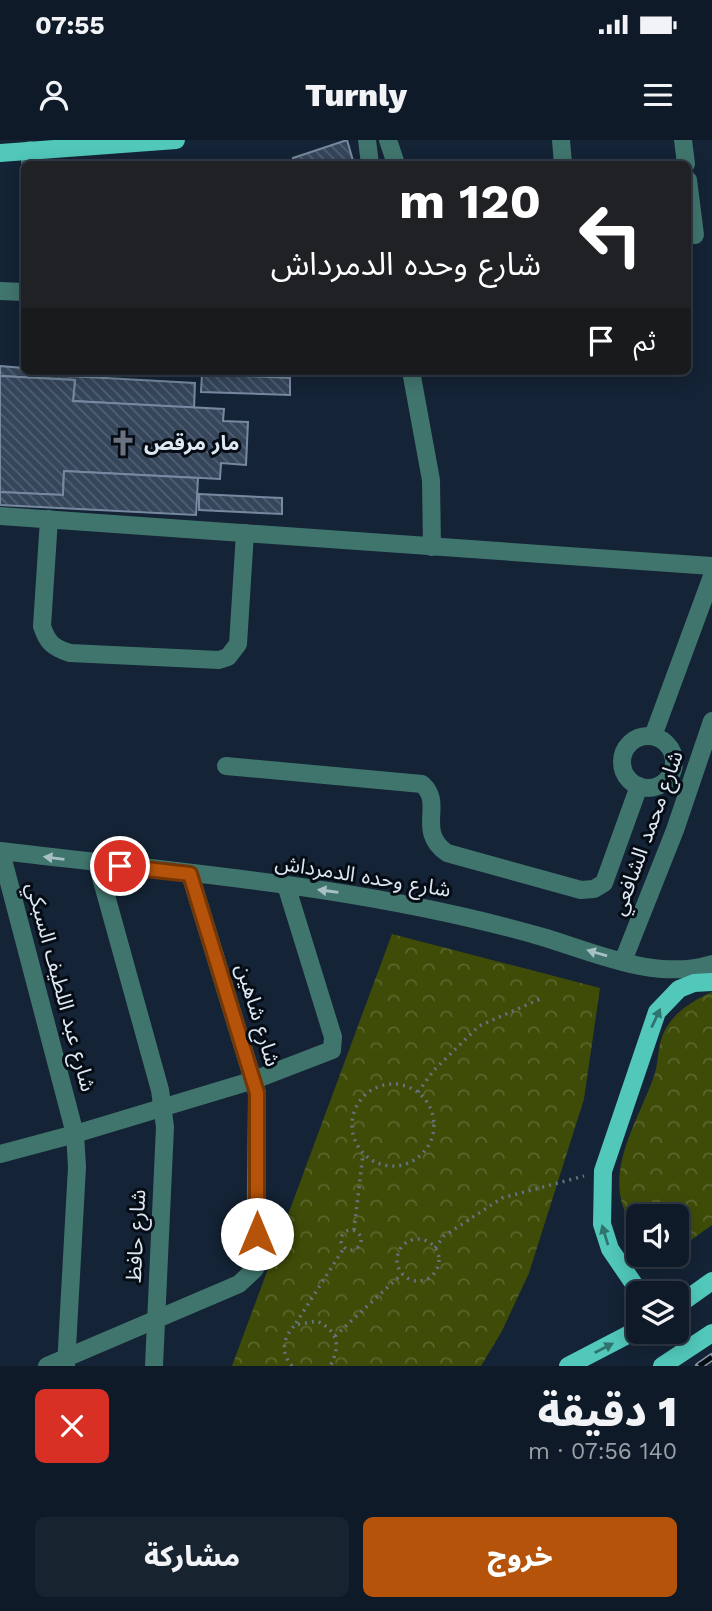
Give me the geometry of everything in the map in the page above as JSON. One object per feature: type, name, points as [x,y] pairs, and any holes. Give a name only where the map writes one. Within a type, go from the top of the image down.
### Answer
[{"type":"main road","points":[[0,153],[30,157],[176,140]]},
{"type":"main road","points":[[632,1281],[610,1249],[602,1224],[603,1171],[657,1013],[679,989],[699,978]]},
{"type":"main road","points":[[689,1297],[712,1281]]},
{"type":"main road","points":[[662,1366],[712,1333]]},
{"type":"main road","points":[[568,1366],[626,1336]]},
{"type":"street","points":[[367,140],[370,161]]},
{"type":"street","points":[[388,140],[395,161]]},
{"type":"street","points":[[562,140],[564,161]]},
{"type":"street","points":[[683,140],[686,161]]},
{"type":"street","points":[[691,196],[698,234]]},
{"type":"street","points":[[0,291],[21,292]]},
{"type":"street","points":[[412,375],[431,480],[432,547]]},
{"type":"street","points":[[0,516],[712,566]]},
{"type":"street","points":[[49,519],[42,626],[46,638],[56,649],[70,653],[219,660],[228,657],[238,644],[245,533]]},
{"type":"street","points":[[653,736],[712,576]]},
{"type":"street","name":"شارع محمد الشافعي","points":[[623,961],[674,830],[712,721]]},
{"type":"street","points":[[639,786],[624,770],[624,755],[632,742],[653,736]]},
{"type":"street","points":[[639,786],[662,784],[672,772],[671,750],[653,736]]},
{"type":"street","points":[[226,766],[422,784],[432,798],[431,835],[437,845],[447,853],[581,890],[594,889],[604,883],[639,786]]},
{"type":"street","name":"شارع وحده الدمرداش","points":[[1,851],[286,885],[441,910],[623,961],[699,978],[712,964]]},
{"type":"street","name":"شارع عبد اللطيف السبكي","points":[[1,851],[75,1135],[77,1167],[66,1362]]},
{"type":"street","name":"شارع حافظ","points":[[97,863],[162,1108],[164,1141],[154,1366]]},
{"type":"street","name":"شارع شاهين","points":[[155,1319],[248,1279],[257,1259],[258,1108],[254,1080],[190,874]]},
{"type":"street","points":[[0,1154],[75,1135],[254,1080],[332,1050],[333,1037],[286,885]]},
{"type":"street","points":[[47,1366],[66,1362],[155,1319]]},
{"type":"path","points":[[418,1092],[434,1070],[479,1026],[540,999]]},
{"type":"path","points":[[383,1085],[405,1086],[418,1092],[427,1101],[434,1122],[432,1139],[421,1155],[406,1164],[391,1166],[376,1163],[363,1154],[351,1128],[359,1101],[375,1087],[383,1085]]},
{"type":"path","points":[[354,1230],[363,1154]]},
{"type":"path","points":[[435,1248],[420,1240],[403,1246],[397,1259],[402,1274],[416,1281],[429,1278],[438,1267],[435,1248],[444,1236],[502,1198],[603,1171]]},
{"type":"path","points":[[344,1248],[352,1250],[359,1246],[360,1236],[354,1230]]},
{"type":"path","points":[[292,1366],[284,1350],[285,1337],[344,1248],[341,1236],[345,1231],[354,1230]]},
{"type":"path","points":[[335,1336],[402,1274]]},
{"type":"path","points":[[295,1325],[317,1321],[327,1325],[335,1336],[337,1354],[330,1366]]},
{"type":"green space","points":[[392,934],[600,988],[584,1099],[529,1273],[502,1331],[481,1366],[232,1366]]},
{"type":"green space","points":[[712,992],[712,1225],[689,1241],[689,1204],[626,1204],[626,1215],[620,1196],[620,1176],[629,1137],[655,1074],[664,1032],[684,1008]]},
{"type":"building","points":[[347,140],[353,161],[294,161],[293,158]]},
{"type":"building","points":[[0,366],[21,368],[21,375],[69,375],[195,383],[194,408],[73,401],[75,380],[0,376]]},
{"type":"building","points":[[202,375],[290,378],[290,395],[201,392]]},
{"type":"building","name":"مار مرقص","points":[[0,376],[75,380],[73,401],[224,409],[223,421],[248,422],[246,465],[221,463],[220,479],[64,471],[63,495],[0,492]]},
{"type":"building","points":[[64,471],[198,478],[196,515],[0,505],[0,492],[63,495]]},
{"type":"building","points":[[199,494],[282,498],[282,514],[199,510]]},
{"type":"railway","points":[[699,1366],[712,1357]]},
{"type":"place","name":"مار مرقص","points":[[123,443]]},
{"type":"route","points":[[120,866],[190,874],[257,1093],[257,1234]]}]
